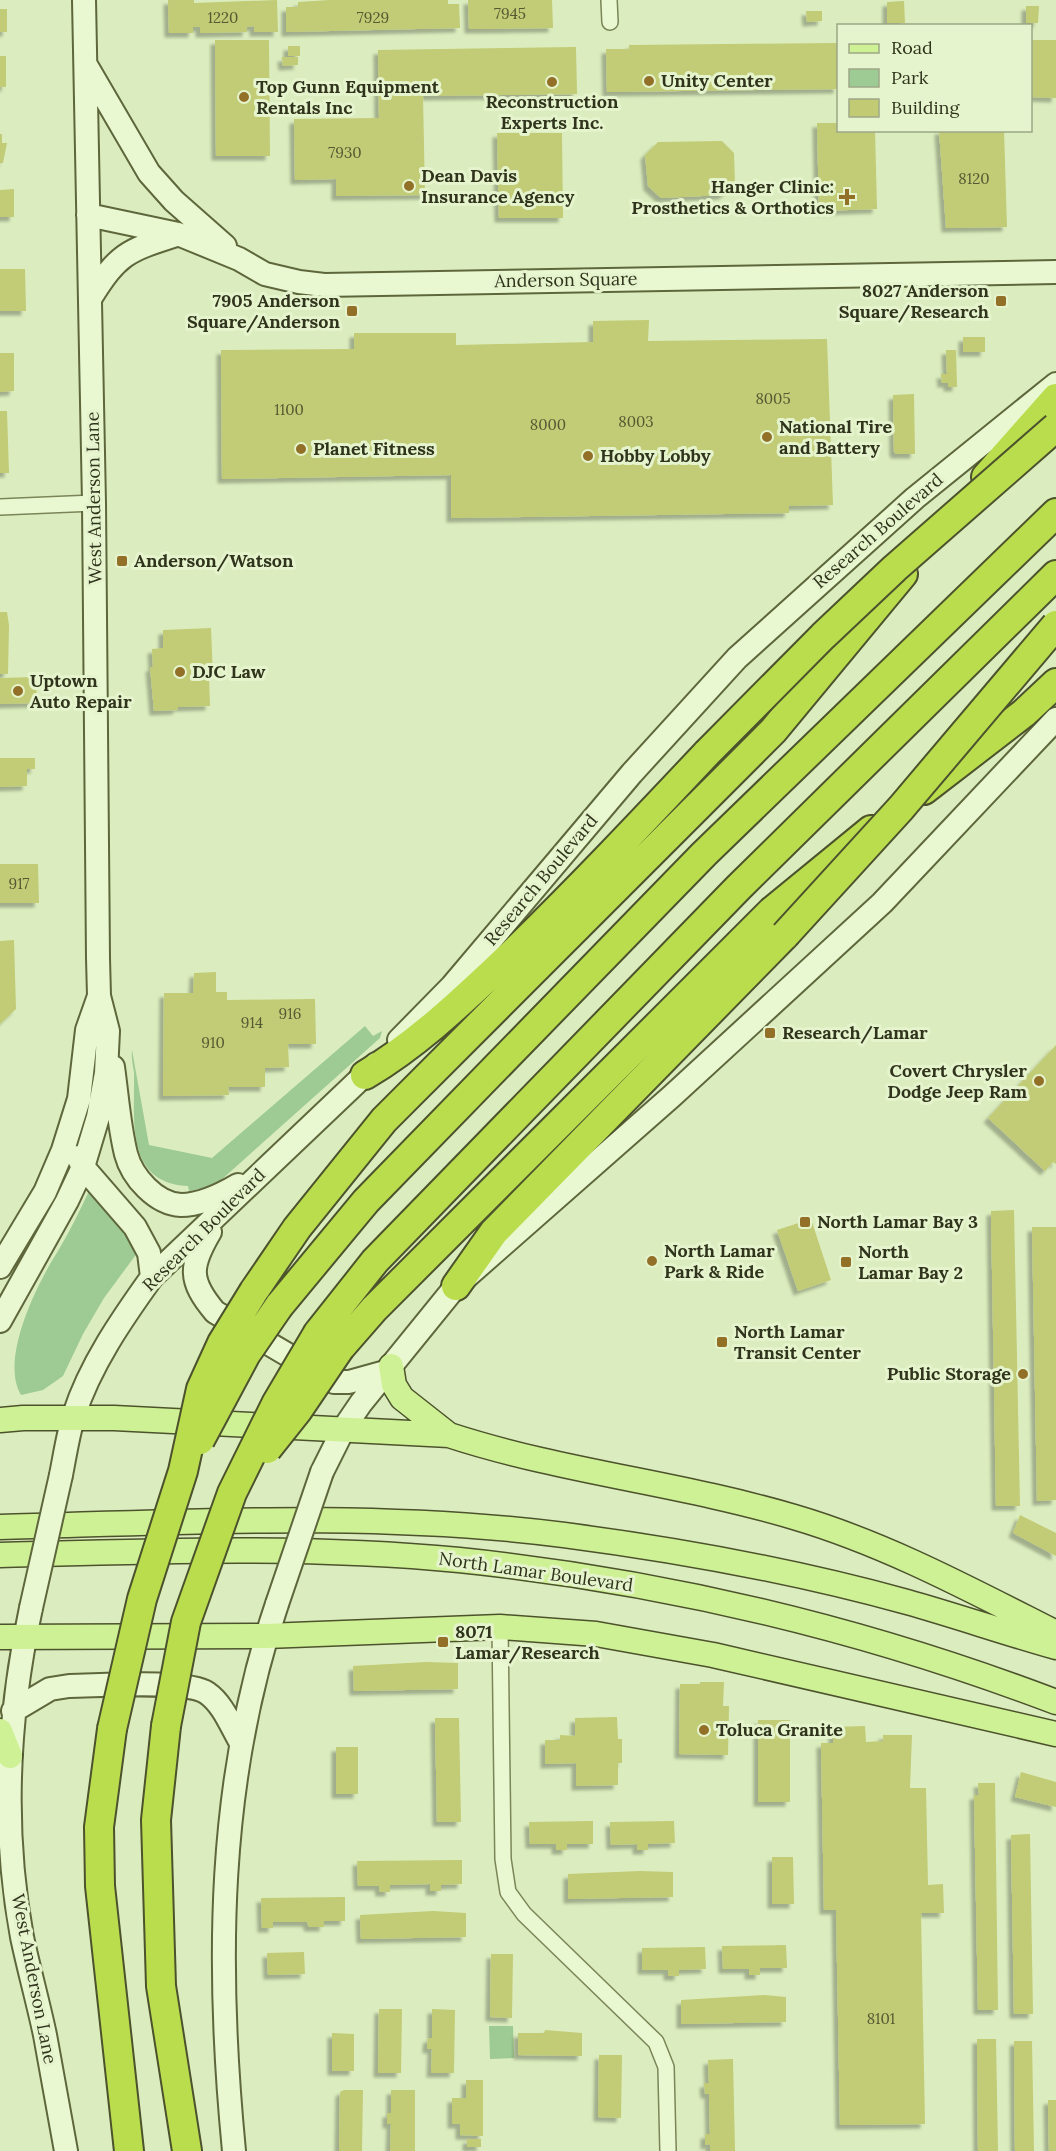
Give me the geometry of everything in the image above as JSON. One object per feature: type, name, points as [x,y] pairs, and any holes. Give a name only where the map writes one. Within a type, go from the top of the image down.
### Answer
[{"type":"highway","points":[[129,2151],[100,1886],[99,1827],[112,1729],[142,1599],[183,1471],[201,1389],[222,1343],[297,1228],[384,1120],[773,731],[984,479],[1056,398]]},
{"type":"highway","points":[[365,1075],[403,1053],[467,997],[576,892],[706,753],[879,583],[1056,427]]},
{"type":"highway","points":[[183,1471],[246,1354],[279,1306],[366,1201],[704,854],[1056,513]]},
{"type":"highway","points":[[187,2151],[161,1986],[156,1820],[166,1726],[186,1622],[232,1493],[298,1410],[329,1340],[375,1261],[738,888],[1056,575]]},
{"type":"highway","points":[[456,1286],[494,1232],[785,935],[901,808],[1056,625]]},
{"type":"highway","points":[[329,1340],[374,1309],[772,911],[839,854],[1024,713],[1056,683]]},
{"type":"main road","name":"West Anderson Lane","points":[[0,1321],[43,1248],[83,1167],[98,1117],[105,1073],[108,1031],[99,996],[94,503],[84,0]]},
{"type":"main road","points":[[85,64],[149,173],[174,201],[239,259]]},
{"type":"main road","name":"Anderson Square","points":[[88,215],[178,234],[239,259],[265,274],[324,285],[1056,272]]},
{"type":"main road","points":[[90,299],[108,270],[128,251],[178,234]]},
{"type":"main road","name":"Research Boulevard","points":[[74,1417],[95,1367],[127,1312],[152,1277],[365,1075],[452,986],[632,773],[737,658],[915,498],[1056,384]]},
{"type":"main road","points":[[234,2151],[227,2078],[222,1917],[226,1849],[241,1743],[266,1636],[322,1472],[344,1428],[388,1369],[456,1286],[672,1096],[882,903],[1056,719]]},
{"type":"main road","name":"West Anderson Lane","points":[[72,1124],[82,1078],[87,1030],[99,996]]},
{"type":"main road","points":[[108,1031],[126,1156],[139,1181],[156,1196],[180,1205],[207,1200],[260,1173]]},
{"type":"main road","points":[[72,1124],[74,1150],[83,1167],[135,1227],[149,1253],[152,1277]]},
{"type":"main road","points":[[0,1267],[45,1192],[72,1124]]},
{"type":"main road","points":[[223,1210],[195,1257],[194,1266],[203,1297],[215,1312],[334,1382],[350,1382],[388,1369]]},
{"type":"main road","points":[[388,1369],[402,1398],[449,1435]]},
{"type":"main road","points":[[0,1403],[12,1419],[74,1417],[344,1428],[449,1435],[497,1451],[568,1468],[649,1482],[795,1517],[896,1554],[1056,1633]]},
{"type":"main road","name":"West Anderson Lane","points":[[66,2151],[44,2034],[22,1936],[13,1856],[10,1756],[13,1711],[24,1638],[74,1417]]},
{"type":"main road","name":"North Lamar Boulevard","points":[[0,1527],[328,1520],[411,1523],[561,1535],[666,1550],[788,1573],[907,1602],[1056,1647]]},
{"type":"main road","name":"North Lamar Boulevard","points":[[0,1555],[322,1552],[457,1560],[555,1572],[661,1589],[779,1615],[892,1646],[1056,1702]]},
{"type":"main road","points":[[0,1638],[266,1636],[500,1627],[596,1634],[702,1653],[1056,1734]]},
{"type":"main road","points":[[13,1711],[50,1689],[69,1686],[187,1686],[206,1692],[220,1705],[241,1743]]},
{"type":"main road","points":[[0,1731],[10,1756]]},
{"type":"street","points":[[609,0],[610,22]]},
{"type":"street","points":[[0,507],[94,503]]},
{"type":"street","points":[[500,1627],[503,1858],[508,1892],[524,1914],[656,2042],[666,2067],[668,2151]]},
{"type":"green space","points":[[365,1026],[373,1036],[382,1031],[380,1038],[220,1181],[207,1188],[189,1191],[188,1186],[167,1182],[153,1173],[143,1161],[137,1145],[135,1128],[132,1050],[149,1145],[212,1158]]},
{"type":"green space","points":[[90,1189],[127,1227],[135,1246],[135,1256],[104,1298],[83,1334],[63,1376],[43,1390],[21,1395],[16,1380],[15,1363],[23,1323],[49,1266]]},
{"type":"green space","points":[[489,2026],[513,2026],[514,2058],[490,2059]]},
{"type":"building","points":[[168,0],[194,0],[194,3],[277,0],[278,32],[254,32],[254,26],[247,27],[247,32],[200,33],[200,27],[193,27],[193,33],[169,33]]},
{"type":"building","points":[[448,0],[448,4],[459,4],[460,28],[286,32],[286,7],[298,7],[298,2]]},
{"type":"building","points":[[468,0],[552,0],[553,28],[469,29]]},
{"type":"building","points":[[904,1],[905,23],[887,23],[887,2]]},
{"type":"building","points":[[1026,6],[1039,6],[1038,23],[1026,23]]},
{"type":"building","points":[[0,9],[7,9],[7,32],[0,32]]},
{"type":"building","points":[[806,11],[822,11],[822,21],[807,22]]},
{"type":"building","points":[[215,40],[269,40],[270,156],[216,156]]},
{"type":"building","points":[[1032,40],[1056,40],[1056,98],[1032,97]]},
{"type":"building","points":[[837,43],[837,89],[607,92],[606,49],[629,49],[629,45]]},
{"type":"building","points":[[288,46],[300,46],[300,56],[288,56]]},
{"type":"building","points":[[576,47],[577,94],[423,96],[425,195],[336,196],[336,179],[295,180],[294,119],[379,118],[378,50]]},
{"type":"building","points":[[0,56],[6,56],[6,87],[0,87]]},
{"type":"building","points":[[282,57],[298,57],[298,65],[283,66]]},
{"type":"building","points":[[817,123],[837,123],[837,132],[875,132],[877,209],[819,211]]},
{"type":"building","points":[[939,132],[1004,132],[1007,227],[946,228]]},
{"type":"building","points":[[497,133],[562,133],[563,218],[499,218]]},
{"type":"building","points":[[0,134],[2,134],[2,143],[7,143],[3,163],[0,163]]},
{"type":"building","points":[[722,141],[734,153],[735,185],[723,195],[661,198],[648,186],[645,155],[658,142]]},
{"type":"building","points":[[14,189],[14,217],[0,217],[0,190]]},
{"type":"building","points":[[0,269],[25,269],[26,311],[0,311]]},
{"type":"building","points":[[649,320],[648,341],[827,339],[833,505],[789,506],[789,513],[451,518],[451,475],[222,479],[221,350],[354,349],[354,333],[456,333],[456,345],[593,342],[593,321]]},
{"type":"building","points":[[963,337],[985,337],[985,352],[963,352]]},
{"type":"building","points":[[946,350],[956,350],[957,387],[948,387],[948,383],[942,383],[941,374],[947,374]]},
{"type":"building","points":[[0,353],[14,353],[14,391],[0,392]]},
{"type":"building","points":[[914,394],[915,454],[896,454],[894,452],[893,395]]},
{"type":"building","points":[[0,411],[7,411],[9,473],[0,473]]},
{"type":"building","points":[[0,612],[7,612],[9,625],[8,674],[0,674]]},
{"type":"building","points":[[211,628],[213,677],[209,678],[210,706],[178,707],[177,710],[154,711],[150,667],[153,667],[152,649],[163,648],[163,630]]},
{"type":"building","name":"Uptown Auto Repair","points":[[36,677],[37,703],[0,704],[0,678]]},
{"type":"building","points":[[0,758],[35,758],[35,769],[27,769],[27,786],[0,787]]},
{"type":"building","points":[[0,864],[38,864],[39,903],[0,903]]},
{"type":"building","points":[[14,940],[16,1009],[0,1024],[0,941]]},
{"type":"building","points":[[216,972],[216,992],[227,992],[227,1000],[315,999],[316,1044],[288,1044],[289,1067],[265,1068],[265,1087],[228,1087],[229,1095],[163,1096],[164,993],[193,993],[194,973]]},
{"type":"building","name":"Covert Chrysler Dodge Jeep Ram","points":[[1056,1045],[1056,1164],[1053,1162],[1045,1171],[988,1118]]},
{"type":"building","points":[[1014,1210],[1020,1506],[996,1506],[991,1211]]},
{"type":"building","points":[[811,1219],[831,1280],[798,1291],[777,1230]]},
{"type":"building","points":[[1032,1227],[1056,1227],[1056,1500],[1037,1501]]},
{"type":"building","points":[[1020,1515],[1056,1533],[1056,1556],[1013,1533]]},
{"type":"building","points":[[426,1662],[458,1663],[458,1689],[354,1691],[353,1666]]},
{"type":"building","name":"Toluca Granite","points":[[700,1682],[724,1682],[723,1706],[729,1706],[728,1755],[679,1754],[680,1684],[700,1684]]},
{"type":"building","points":[[617,1717],[618,1739],[622,1739],[622,1763],[618,1763],[618,1785],[576,1786],[576,1763],[545,1764],[545,1740],[560,1740],[560,1735],[575,1736],[575,1718]]},
{"type":"building","points":[[435,1718],[459,1718],[461,1822],[437,1822]]},
{"type":"building","points":[[758,1720],[790,1720],[790,1802],[758,1802]]},
{"type":"building","points":[[865,1726],[866,1742],[883,1741],[883,1735],[912,1735],[910,1788],[926,1788],[928,1885],[943,1884],[944,1913],[921,1913],[925,2124],[840,2125],[836,1910],[824,1910],[821,1743],[833,1743],[833,1727]]},
{"type":"building","points":[[336,1747],[358,1747],[358,1794],[336,1794]]},
{"type":"building","points":[[1021,1772],[1056,1782],[1056,1807],[1015,1797]]},
{"type":"building","points":[[978,1783],[995,1783],[998,2010],[978,2010],[974,1795],[979,1795]]},
{"type":"building","points":[[593,1821],[593,1844],[567,1844],[567,1850],[556,1850],[556,1844],[530,1844],[529,1822]]},
{"type":"building","points":[[674,1821],[675,1843],[648,1844],[648,1850],[637,1850],[637,1844],[611,1845],[610,1822]]},
{"type":"building","points":[[1030,1834],[1033,2014],[1014,2014],[1011,1835]]},
{"type":"building","points":[[772,1857],[793,1857],[794,1904],[772,1904]]},
{"type":"building","points":[[462,1860],[462,1884],[441,1885],[441,1891],[430,1891],[430,1884],[390,1885],[390,1892],[380,1892],[379,1886],[358,1886],[357,1861]]},
{"type":"building","points":[[673,1872],[673,1897],[568,1899],[568,1874]]},
{"type":"building","points":[[345,1897],[345,1921],[324,1921],[324,1927],[309,1927],[307,1922],[273,1922],[273,1928],[262,1928],[261,1898]]},
{"type":"building","points":[[433,1911],[466,1913],[466,1937],[361,1939],[360,1915]]},
{"type":"building","points":[[786,1945],[787,1968],[760,1968],[760,1975],[749,1975],[749,1969],[723,1969],[722,1946]]},
{"type":"building","points":[[705,1947],[706,1969],[679,1970],[679,1976],[668,1976],[668,1970],[642,1970],[642,1948]]},
{"type":"building","points":[[304,1952],[305,1974],[268,1975],[267,1953]]},
{"type":"building","points":[[491,1954],[513,1954],[512,2018],[490,2017]]},
{"type":"building","points":[[764,1995],[786,1997],[786,2022],[681,2024],[681,2000]]},
{"type":"building","points":[[379,2009],[402,2009],[401,2073],[378,2073]]},
{"type":"building","points":[[432,2009],[455,2010],[454,2073],[431,2073],[432,2049],[427,2049],[427,2044],[428,2038],[432,2038]]},
{"type":"building","points":[[545,2030],[582,2033],[582,2056],[518,2055],[518,2033],[544,2033]]},
{"type":"building","points":[[332,2033],[354,2034],[354,2071],[332,2071]]},
{"type":"building","points":[[977,2039],[996,2039],[998,2151],[978,2151]]},
{"type":"building","points":[[1014,2041],[1032,2041],[1034,2151],[1015,2151]]},
{"type":"building","points":[[599,2055],[622,2055],[621,2118],[598,2117]]},
{"type":"building","points":[[733,2059],[735,2151],[710,2151],[710,2144],[705,2145],[705,2134],[710,2134],[709,2094],[705,2094],[704,2083],[709,2083],[708,2060]]},
{"type":"building","points":[[466,2080],[483,2080],[483,2136],[460,2135],[460,2124],[452,2124],[452,2098],[466,2098]]},
{"type":"building","points":[[363,2090],[362,2151],[339,2151],[340,2092]]},
{"type":"building","points":[[391,2090],[415,2090],[415,2151],[390,2151],[391,2124],[387,2124],[387,2113],[391,2113]]},
{"type":"building","points":[[1048,2100],[1056,2100],[1056,2151],[1049,2151]]},
{"type":"building","points":[[467,2139],[481,2139],[481,2147],[467,2147]]},
{"type":"place","name":"Unity Center","points":[[649,81]]},
{"type":"place","name":"Reconstruction Experts Inc.","points":[[552,82]]},
{"type":"place","name":"Top Gunn Equipment Rentals Inc","points":[[244,97]]},
{"type":"place","name":"Dean Davis Insurance Agency","points":[[409,186]]},
{"type":"place","name":"Hanger Clinic: Prosthetics & Orthotics","points":[[847,197]]},
{"type":"place","name":"8027 Anderson Square/Research","points":[[1001,301]]},
{"type":"place","name":"7905 Anderson Square/Anderson","points":[[352,311]]},
{"type":"place","name":"National Tire and Battery","points":[[767,437]]},
{"type":"place","name":"Planet Fitness","points":[[301,449]]},
{"type":"place","name":"Hobby Lobby","points":[[588,456]]},
{"type":"place","name":"Anderson/Watson","points":[[122,561]]},
{"type":"place","name":"DJC Law","points":[[180,672]]},
{"type":"place","name":"Uptown Auto Repair","points":[[18,691]]},
{"type":"place","name":"Research/Lamar","points":[[770,1033]]},
{"type":"place","name":"Covert Chrysler Dodge Jeep Ram","points":[[1039,1081]]},
{"type":"place","name":"North Lamar Bay 3","points":[[805,1222]]},
{"type":"place","name":"North Lamar Park & Ride","points":[[652,1261]]},
{"type":"place","name":"North Lamar Bay 2","points":[[846,1262]]},
{"type":"place","name":"North Lamar Transit Center","points":[[722,1342]]},
{"type":"place","name":"Public Storage","points":[[1023,1374]]},
{"type":"place","name":"8071 Lamar/Research","points":[[443,1642]]},
{"type":"place","name":"Toluca Granite","points":[[704,1730]]}]
